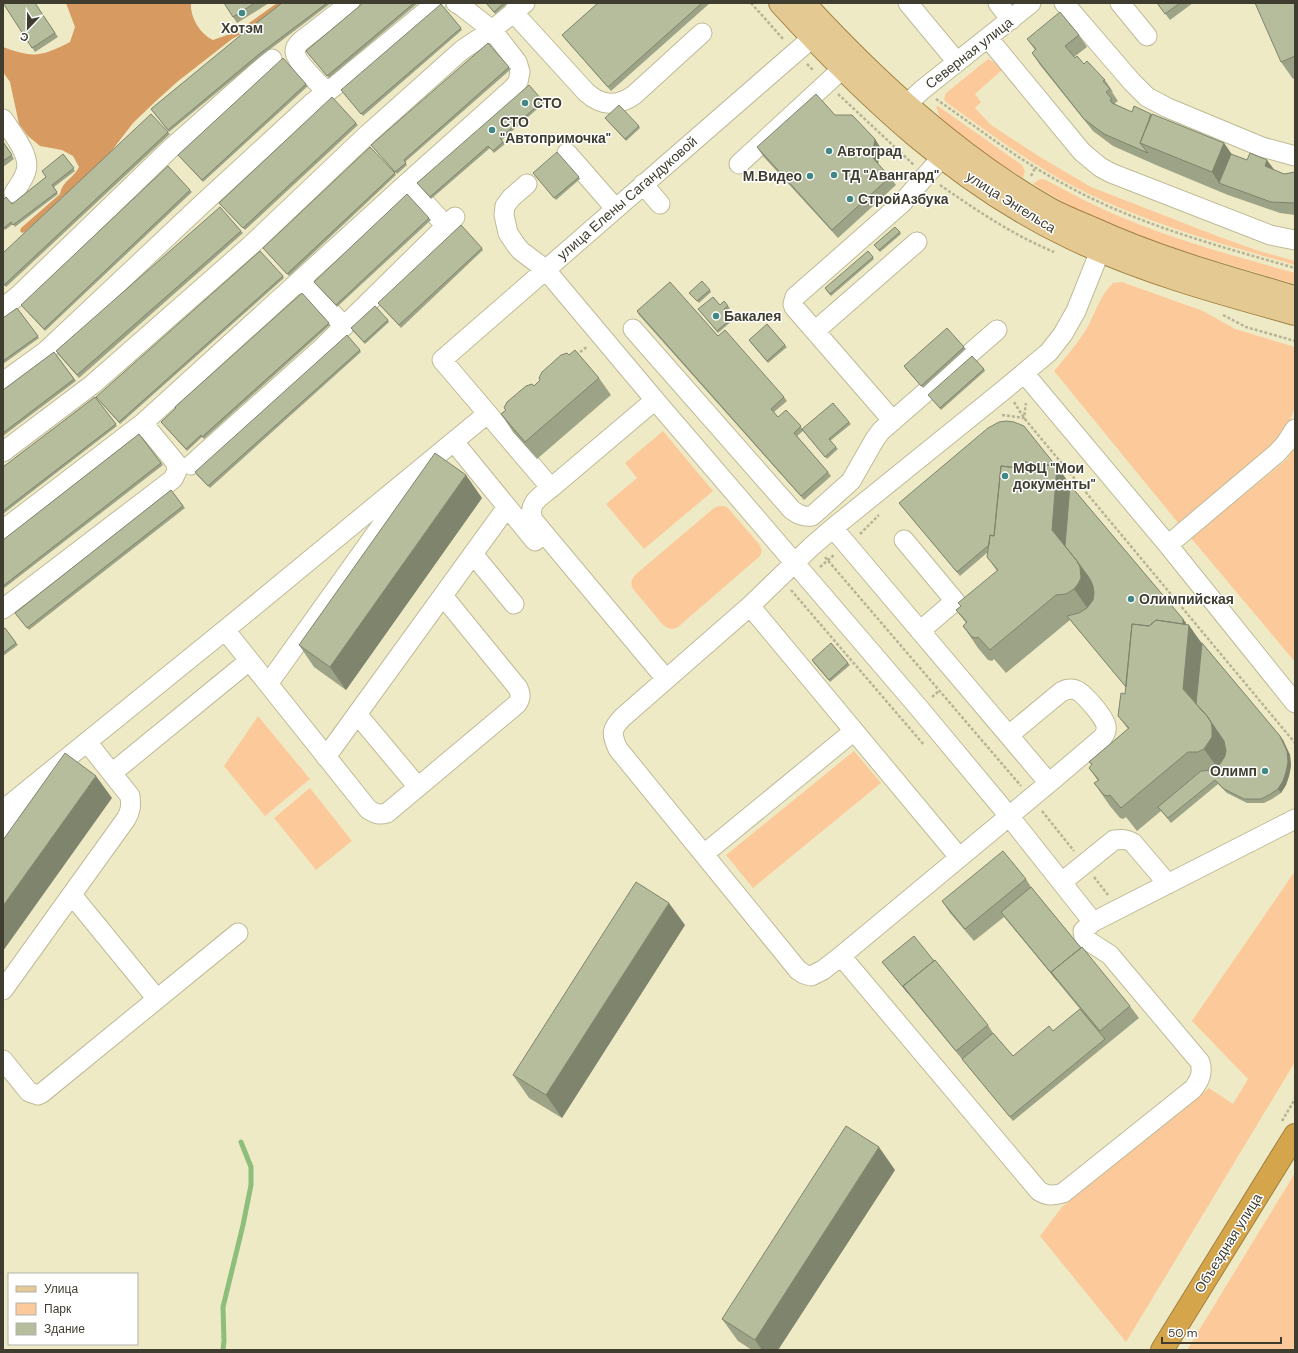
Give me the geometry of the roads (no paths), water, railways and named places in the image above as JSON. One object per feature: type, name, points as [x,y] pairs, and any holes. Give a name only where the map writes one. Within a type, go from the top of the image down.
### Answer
[{"type":"highway","name":"Объездная улица","points":[[1162,1350],[1295,1135]]},
{"type":"main road","name":"улица Энгельса","points":[[780,3],[819,32],[848,63],[901,111],[942,157],[1012,206],[1056,230],[1104,243],[1149,252],[1192,267],[1295,297]]},
{"type":"main road","name":"улица Энгельса","points":[[804,3],[819,32]]},
{"type":"main road","name":"улица Энгельса","points":[[901,111],[953,143],[1010,184],[1141,267],[1189,283],[1295,314]]},
{"type":"street","points":[[327,92],[298,59],[295,52],[296,46],[301,40],[350,3]]},
{"type":"street","points":[[3,382],[46,351],[312,103],[336,86],[436,3]]},
{"type":"street","points":[[3,530],[143,423],[513,88],[518,82],[520,72],[517,62],[492,30],[456,3]]},
{"type":"street","points":[[908,3],[957,62]]},
{"type":"street","points":[[998,3],[1011,20]]},
{"type":"street","name":"Северная улица","points":[[901,111],[922,90],[1031,3]]},
{"type":"street","points":[[1064,3],[1132,82],[1147,97],[1168,108],[1262,147],[1295,156]]},
{"type":"street","points":[[1120,3],[1147,36]]},
{"type":"street","points":[[3,452],[93,384],[250,246],[368,134],[450,61],[519,8],[586,92],[593,99],[610,104],[627,99],[634,94],[702,33]]},
{"type":"street","name":"улица Елены Сагандуковой","points":[[488,414],[442,360],[642,184],[819,32]]},
{"type":"street","points":[[988,38],[1082,152],[1100,167],[1111,173],[1270,235],[1295,240]]},
{"type":"street","points":[[3,308],[25,289],[170,149],[272,59]]},
{"type":"street","points":[[739,164],[848,63]]},
{"type":"street","points":[[3,119],[24,152],[27,162],[27,170],[14,193]]},
{"type":"street","points":[[568,153],[615,208]]},
{"type":"street","points":[[893,421],[794,307],[793,300],[902,203],[942,157]]},
{"type":"street","points":[[191,465],[324,346],[451,222],[407,183]]},
{"type":"street","points":[[527,184],[511,198],[506,206],[504,215],[508,233],[516,245],[521,251],[545,269],[655,400],[790,568],[919,708],[1009,816],[1093,922]]},
{"type":"street","points":[[642,184],[660,204]]},
{"type":"street","points":[[815,331],[917,242]]},
{"type":"street","points":[[1009,735],[1061,692],[1067,689],[1081,692],[1104,719],[1106,726],[1106,732],[1102,738],[1049,783],[841,956],[823,970],[811,976],[798,970],[618,749],[613,740],[613,730],[617,724],[666,679],[750,606],[833,528],[1049,352],[1070,323],[1104,243]]},
{"type":"street","points":[[301,280],[344,326]]},
{"type":"street","points":[[633,329],[792,510],[800,515],[806,516],[812,516],[845,487],[856,473],[881,431],[996,330]]},
{"type":"street","points":[[1024,373],[1168,545],[1295,703]]},
{"type":"street","points":[[655,400],[534,502],[531,508],[531,514],[533,520],[666,679]]},
{"type":"street","points":[[3,810],[488,414],[551,488]]},
{"type":"street","points":[[3,609],[173,480],[177,471],[176,463],[143,423]]},
{"type":"street","points":[[1168,545],[1277,454],[1295,429]]},
{"type":"street","points":[[454,442],[561,573]]},
{"type":"street","points":[[268,684],[425,466]]},
{"type":"street","points":[[326,757],[507,507]]},
{"type":"street","points":[[833,528],[1049,783]]},
{"type":"street","points":[[904,540],[955,601]]},
{"type":"street","points":[[473,554],[514,604]]},
{"type":"street","points":[[225,630],[368,809],[374,814],[381,814],[387,813],[517,704],[521,699],[518,688],[443,596]]},
{"type":"street","points":[[920,631],[955,601],[974,600]]},
{"type":"street","points":[[750,606],[959,857]]},
{"type":"street","points":[[112,773],[249,661]]},
{"type":"street","points":[[357,714],[418,787]]},
{"type":"street","points":[[704,854],[854,730]]},
{"type":"street","points":[[3,990],[130,812],[130,796],[87,742]]},
{"type":"street","points":[[3,830],[38,781]]},
{"type":"street","points":[[841,956],[1039,1191],[1046,1195],[1056,1196],[1063,1193],[1193,1089],[1198,1083],[1202,1068],[1200,1062],[1110,955],[1084,937],[1084,931],[1093,922],[1295,819]]},
{"type":"street","points":[[1062,882],[1114,840],[1121,839],[1128,840],[1133,843],[1168,884]]},
{"type":"street","points":[[72,895],[157,999]]},
{"type":"street","points":[[3,1060],[29,1092],[38,1095],[42,1093],[238,933]]},
{"type":"waterway","points":[[223,1350],[223,1307],[251,1185],[251,1167],[241,1142]]},
{"type":"place","name":"Хотэм","points":[[242,13]]},
{"type":"place","name":"СТО","points":[[525,103]]},
{"type":"place","name":"СТО \"Автопримочка\"","points":[[492,130]]},
{"type":"place","name":"Автоград","points":[[829,151]]},
{"type":"place","name":"ТД \"Авангард\"","points":[[834,175]]},
{"type":"place","name":"М.Видео","points":[[810,176]]},
{"type":"place","name":"СтройАзбука","points":[[850,199]]},
{"type":"place","name":"Бакалея","points":[[716,316]]},
{"type":"place","name":"МФЦ \"Мои документы\"","points":[[1005,476]]},
{"type":"place","name":"Олимпийская","points":[[1131,599]]},
{"type":"place","name":"Олимп","points":[[1265,771]]}]
